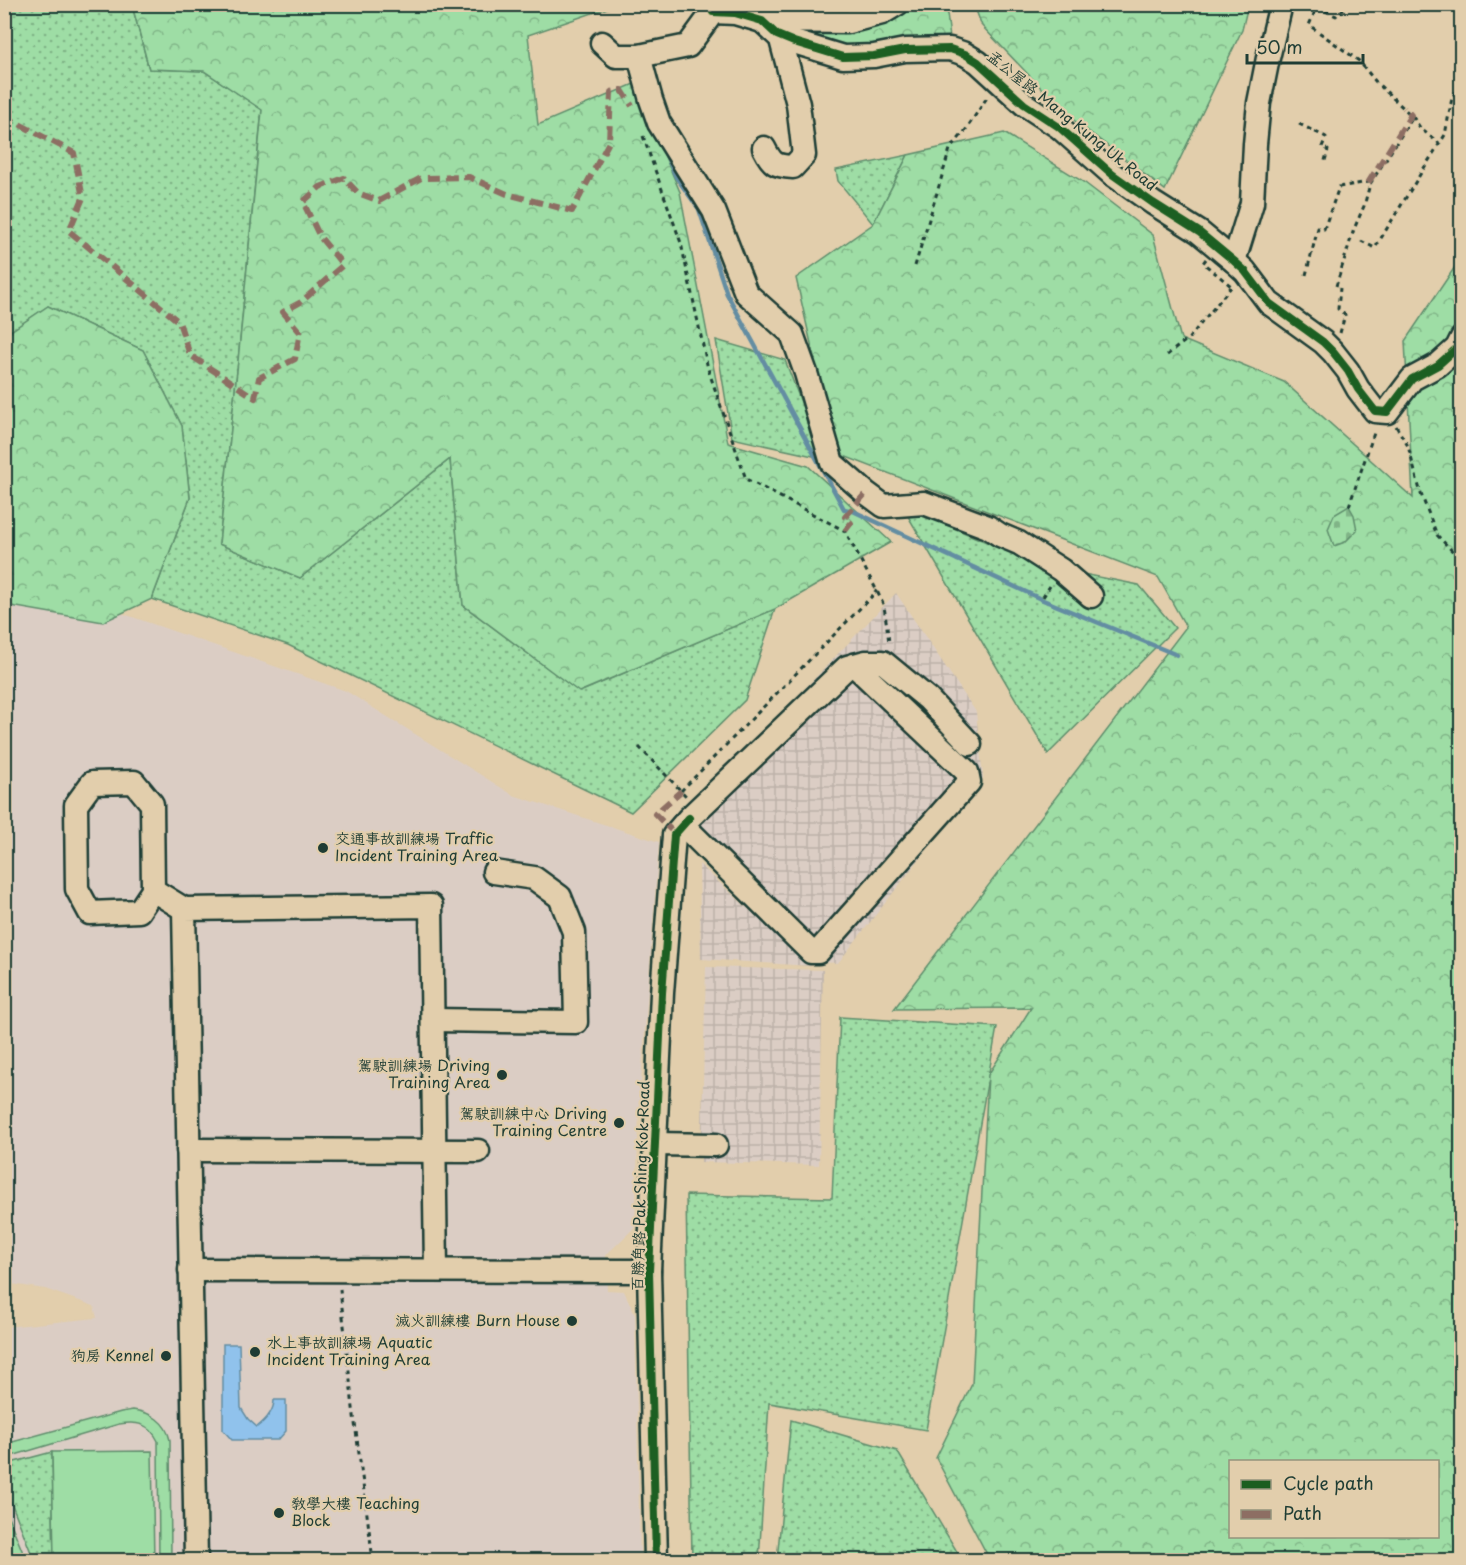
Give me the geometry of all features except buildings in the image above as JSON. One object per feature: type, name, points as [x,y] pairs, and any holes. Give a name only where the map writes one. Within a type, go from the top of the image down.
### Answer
[{"type":"street","points":[[762,21],[848,22],[882,13],[897,4]]},
{"type":"street","points":[[1234,261],[1252,203],[1259,103],[1281,4]]},
{"type":"street","points":[[713,8],[688,46],[624,53],[651,100],[659,123],[714,211],[746,293],[792,334],[832,462],[884,506],[924,503],[988,527],[1019,543],[1061,570],[1090,596]]},
{"type":"street","name":"孟公屋路 Mang Kung Uk Road","points":[[713,8],[762,21],[780,36],[843,57],[874,56],[905,50],[950,49],[965,54],[978,62],[1024,104],[1059,127],[1112,174],[1200,232],[1245,271],[1269,303],[1323,342],[1348,371],[1375,411],[1384,411]]},
{"type":"street","points":[[764,148],[770,160],[779,166],[793,167],[804,155],[798,104],[780,36]]},
{"type":"street","points":[[1384,411],[1412,379],[1438,365],[1457,348],[1461,338]]},
{"type":"street","points":[[854,665],[883,662],[928,699],[970,744]]},
{"type":"street","points":[[686,822],[811,952],[818,952],[969,782],[967,772],[854,665]]},
{"type":"street","name":"百勝角路 Pak Shing Kok Road","points":[[656,1560],[649,1271],[662,993],[674,835],[847,667],[854,665]]},
{"type":"street","points":[[134,782],[152,804],[153,890],[139,911],[90,913],[77,889],[76,805],[92,783],[134,782]]},
{"type":"street","points":[[432,1020],[576,1022],[574,932],[560,897],[534,878],[494,872]]},
{"type":"street","points":[[153,890],[184,909],[431,906],[436,1270]]},
{"type":"street","points":[[184,909],[195,1560]]},
{"type":"street","points":[[655,1143],[716,1145]]},
{"type":"street","points":[[188,1150],[478,1152]]},
{"type":"street","points":[[190,1270],[649,1271]]},
{"type":"path","points":[[1347,6],[1336,16],[1316,6],[1309,25],[1359,61],[1376,82],[1413,117],[1421,129],[1439,143]]},
{"type":"path","points":[[915,266],[950,149],[965,131],[999,80]]},
{"type":"path","points":[[1361,241],[1375,248],[1445,135],[1452,98],[1461,81]]},
{"type":"path","points":[[1336,286],[1371,181],[1413,117]]},
{"type":"path","points":[[1299,124],[1326,137],[1322,147],[1328,150],[1324,164]]},
{"type":"path","points":[[640,127],[681,243],[708,369],[746,479],[845,531],[884,606],[889,642]]},
{"type":"path","points":[[1306,275],[1318,228],[1324,229],[1339,187],[1371,181]]},
{"type":"path","points":[[1167,355],[1189,338],[1231,287]]},
{"type":"path","points":[[1333,352],[1345,315],[1338,309],[1340,288]]},
{"type":"path","points":[[1349,506],[1384,411]]},
{"type":"path","points":[[1384,411],[1408,446],[1421,494],[1437,535],[1461,561]]},
{"type":"path","points":[[1043,597],[1049,587]]},
{"type":"path","points":[[639,747],[681,791],[875,594],[874,591],[877,591]]},
{"type":"path","points":[[339,1287],[373,1560]]},
{"type":"shaded area","points":[[896,593],[976,712],[983,778],[838,963],[816,962],[694,852],[683,825],[696,803]]},
{"type":"shaded area","points":[[4,598],[118,612],[346,691],[513,795],[659,842],[639,1109],[635,1227],[606,1255],[607,1290],[624,1291],[635,1315],[640,1560],[5,1560],[5,1327],[97,1318],[94,1306],[45,1289],[5,1283]]},
{"type":"shaded area","points":[[699,864],[811,966],[701,959]]},
{"type":"shaded area","points":[[706,967],[823,970],[819,1165],[701,1162]]},
{"type":"green space","points":[[5,5],[132,5],[149,69],[204,71],[262,109],[219,544],[300,578],[450,459],[463,605],[580,692],[775,609],[745,700],[631,812],[288,645],[152,599],[190,498],[182,426],[143,350],[48,306],[5,335]]},
{"type":"green space","points":[[132,5],[616,5],[528,35],[538,125],[634,84],[680,192],[728,443],[808,466],[891,542],[775,609],[579,692],[463,605],[450,459],[300,578],[219,544],[262,110],[204,71],[149,69]]},
{"type":"green space","points":[[754,5],[946,5],[950,38],[874,48],[836,49],[791,29]]},
{"type":"green space","points":[[974,5],[1248,5],[1242,30],[1165,190],[1066,114],[982,26]]},
{"type":"green space","points":[[1004,133],[1085,183],[1153,235],[1181,339],[1284,382],[1413,498],[1405,341],[1461,258],[1461,1560],[990,1560],[936,1458],[972,1384],[988,1075],[1031,1008],[894,1009],[1186,627],[1158,577],[836,453],[796,278],[873,224],[908,155]]},
{"type":"green space","points":[[908,155],[873,224],[838,181],[836,170]]},
{"type":"green space","points":[[48,306],[143,350],[182,426],[190,498],[152,599],[103,622],[11,606],[5,607],[5,335]]},
{"type":"green space","points":[[716,340],[785,360],[822,458],[732,438]]},
{"type":"green space","points":[[902,506],[1043,566],[1139,585],[1175,628],[1048,754]]},
{"type":"green space","points":[[1349,506],[1354,515],[1357,530],[1345,542],[1334,546],[1328,529],[1334,515]]},
{"type":"green space","points":[[840,1017],[997,1027],[926,1430],[769,1403],[759,1560],[692,1560],[686,1195],[832,1198]]},
{"type":"green space","points":[[133,1410],[157,1419],[165,1428],[170,1440],[171,1560],[159,1560],[158,1441],[151,1430],[137,1423],[119,1424],[5,1458],[5,1444]]},
{"type":"green space","points":[[791,1420],[897,1451],[962,1560],[777,1560]]},
{"type":"green space","points":[[152,1451],[154,1560],[54,1560],[52,1452]]},
{"type":"green space","points":[[52,1452],[54,1560],[34,1560],[5,1487],[5,1474],[11,1463]]},
{"type":"green space","points":[[4,1509],[26,1560],[14,1560],[5,1538]]},
{"type":"water","points":[[223,1344],[239,1344],[241,1408],[257,1427],[269,1415],[274,1400],[286,1400],[286,1431],[278,1440],[232,1440],[223,1430]]},
{"type":"waterway","points":[[665,152],[676,177],[699,209],[727,294],[844,509],[853,511],[1043,600],[1177,655]]},
{"type":"marked path","points":[[4,116],[74,153],[83,198],[69,231],[179,322],[190,355],[255,398],[259,378],[295,359],[300,332],[283,312],[301,302],[343,265],[320,237],[303,202],[320,187],[344,178],[358,193],[379,201],[421,178],[469,177],[507,194],[572,211],[609,142],[611,92],[622,90],[632,106]]},
{"type":"marked path","points":[[1368,183],[1411,115],[1404,108]]},
{"type":"marked path","points":[[845,531],[851,523],[845,517],[866,493]]},
{"type":"marked path","points":[[675,834],[655,814],[681,791]]},
{"type":"cycle path","points":[[713,12],[735,13],[762,21],[777,35],[843,57],[874,56],[905,50],[950,49],[965,54],[978,62],[1024,104],[1059,127],[1112,174],[1199,232],[1234,261],[1245,271],[1269,303],[1323,342],[1333,352],[1375,411],[1387,412],[1412,379],[1438,365],[1457,348],[1462,338]]},
{"type":"cycle path","points":[[656,1560],[649,1271],[662,993],[674,835],[689,818]]},
{"type":"place","name":"交通事故訓練場 Traffic Incident Training Area","points":[[323,848]]},
{"type":"place","name":"駕駛訓練場 Driving Training Area","points":[[502,1075]]},
{"type":"place","name":"駕駛訓練中心 Driving Training Centre","points":[[619,1123]]},
{"type":"place","name":"滅火訓練樓 Burn House","points":[[572,1321]]},
{"type":"place","name":"水上事故訓練場 Aquatic Incident Training Area","points":[[255,1352]]},
{"type":"place","name":"狗房 Kennel","points":[[166,1356]]},
{"type":"place","name":"教學大樓 Teaching Block","points":[[279,1513]]}]
